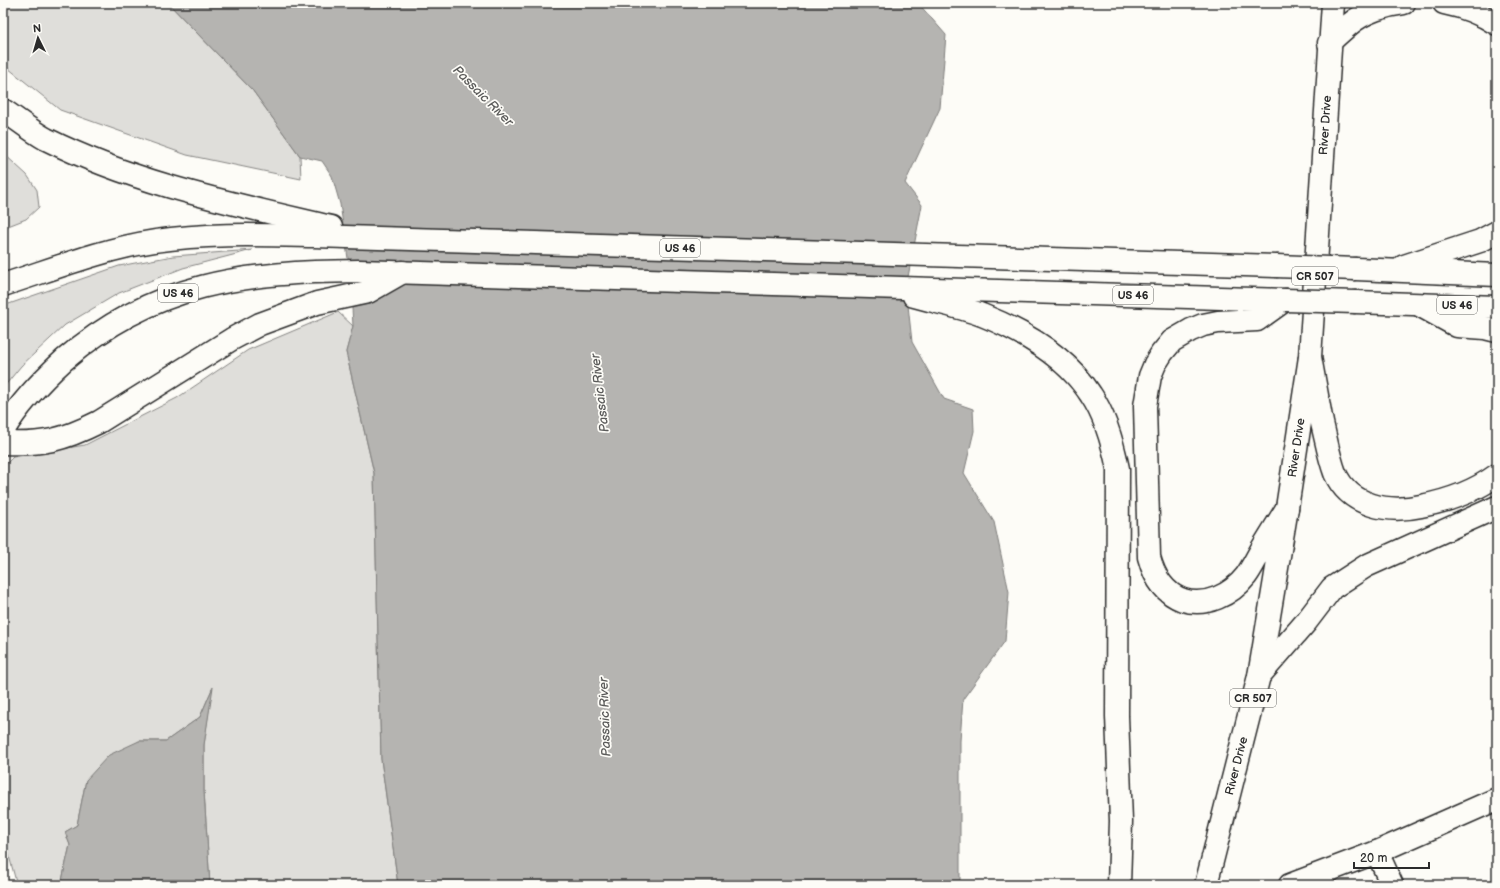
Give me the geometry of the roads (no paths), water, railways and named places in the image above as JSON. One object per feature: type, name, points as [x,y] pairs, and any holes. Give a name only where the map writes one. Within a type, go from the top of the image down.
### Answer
[{"type":"main road","name":"River Drive","points":[[1206,885],[1259,676],[1310,357],[1329,43],[1333,3]]},
{"type":"main road","points":[[1329,43],[1351,23],[1363,15],[1374,10],[1404,3]]},
{"type":"main road","points":[[1444,3],[1460,6],[1497,24]]},
{"type":"main road","name":"US 46","points":[[3,110],[45,138],[102,164],[168,187],[240,206],[377,238],[1276,266],[1497,275]]},
{"type":"main road","points":[[1391,270],[1480,240],[1497,232]]},
{"type":"main road","points":[[3,285],[114,250],[155,241],[236,234],[377,238]]},
{"type":"main road","points":[[3,274],[58,267]]},
{"type":"main road","name":"US 46","points":[[3,431],[14,414],[37,386],[86,342],[109,327],[155,302],[203,286],[261,275],[325,271],[403,272],[878,286],[982,291],[1416,303],[1497,307]]},
{"type":"main road","points":[[3,443],[26,444],[45,442],[80,432],[99,422],[232,339],[260,324],[290,312],[317,304],[368,292],[403,272]]},
{"type":"main road","points":[[878,286],[981,315],[1026,336],[1045,348],[1075,375],[1091,395],[1105,424],[1113,446],[1118,469],[1117,716],[1121,821],[1119,885]]},
{"type":"main road","points":[[1285,300],[1257,320],[1218,322],[1203,325],[1191,330],[1172,341],[1155,364],[1150,376],[1145,406],[1149,557],[1152,570],[1165,590],[1175,597],[1187,601],[1200,602],[1212,600],[1223,595],[1245,576],[1287,508]]},
{"type":"main road","points":[[1416,303],[1457,326],[1485,328],[1497,331]]},
{"type":"main road","points":[[1310,357],[1327,445],[1335,473],[1342,485],[1360,500],[1371,505],[1384,508],[1398,509],[1416,507],[1456,497],[1497,476]]},
{"type":"main road","points":[[1259,676],[1306,622],[1332,588],[1366,566],[1497,507]]},
{"type":"main road","points":[[1290,885],[1377,852],[1497,799]]},
{"type":"main road","points":[[1377,852],[1392,885]]},
{"type":"water","name":"Passaic River","points":[[168,3],[918,3],[946,35],[940,108],[905,183],[922,205],[906,287],[912,342],[944,399],[973,409],[974,431],[964,473],[994,522],[1009,592],[1005,641],[963,699],[960,741],[960,885],[398,885],[381,759],[374,473],[346,352],[353,326],[350,272],[340,204],[332,176],[322,161],[300,156],[253,91]]},
{"type":"water","points":[[213,687],[204,745],[204,791],[210,885],[61,885],[70,845],[65,832],[77,825],[86,780],[109,755],[139,741],[166,741],[200,717]]}]
